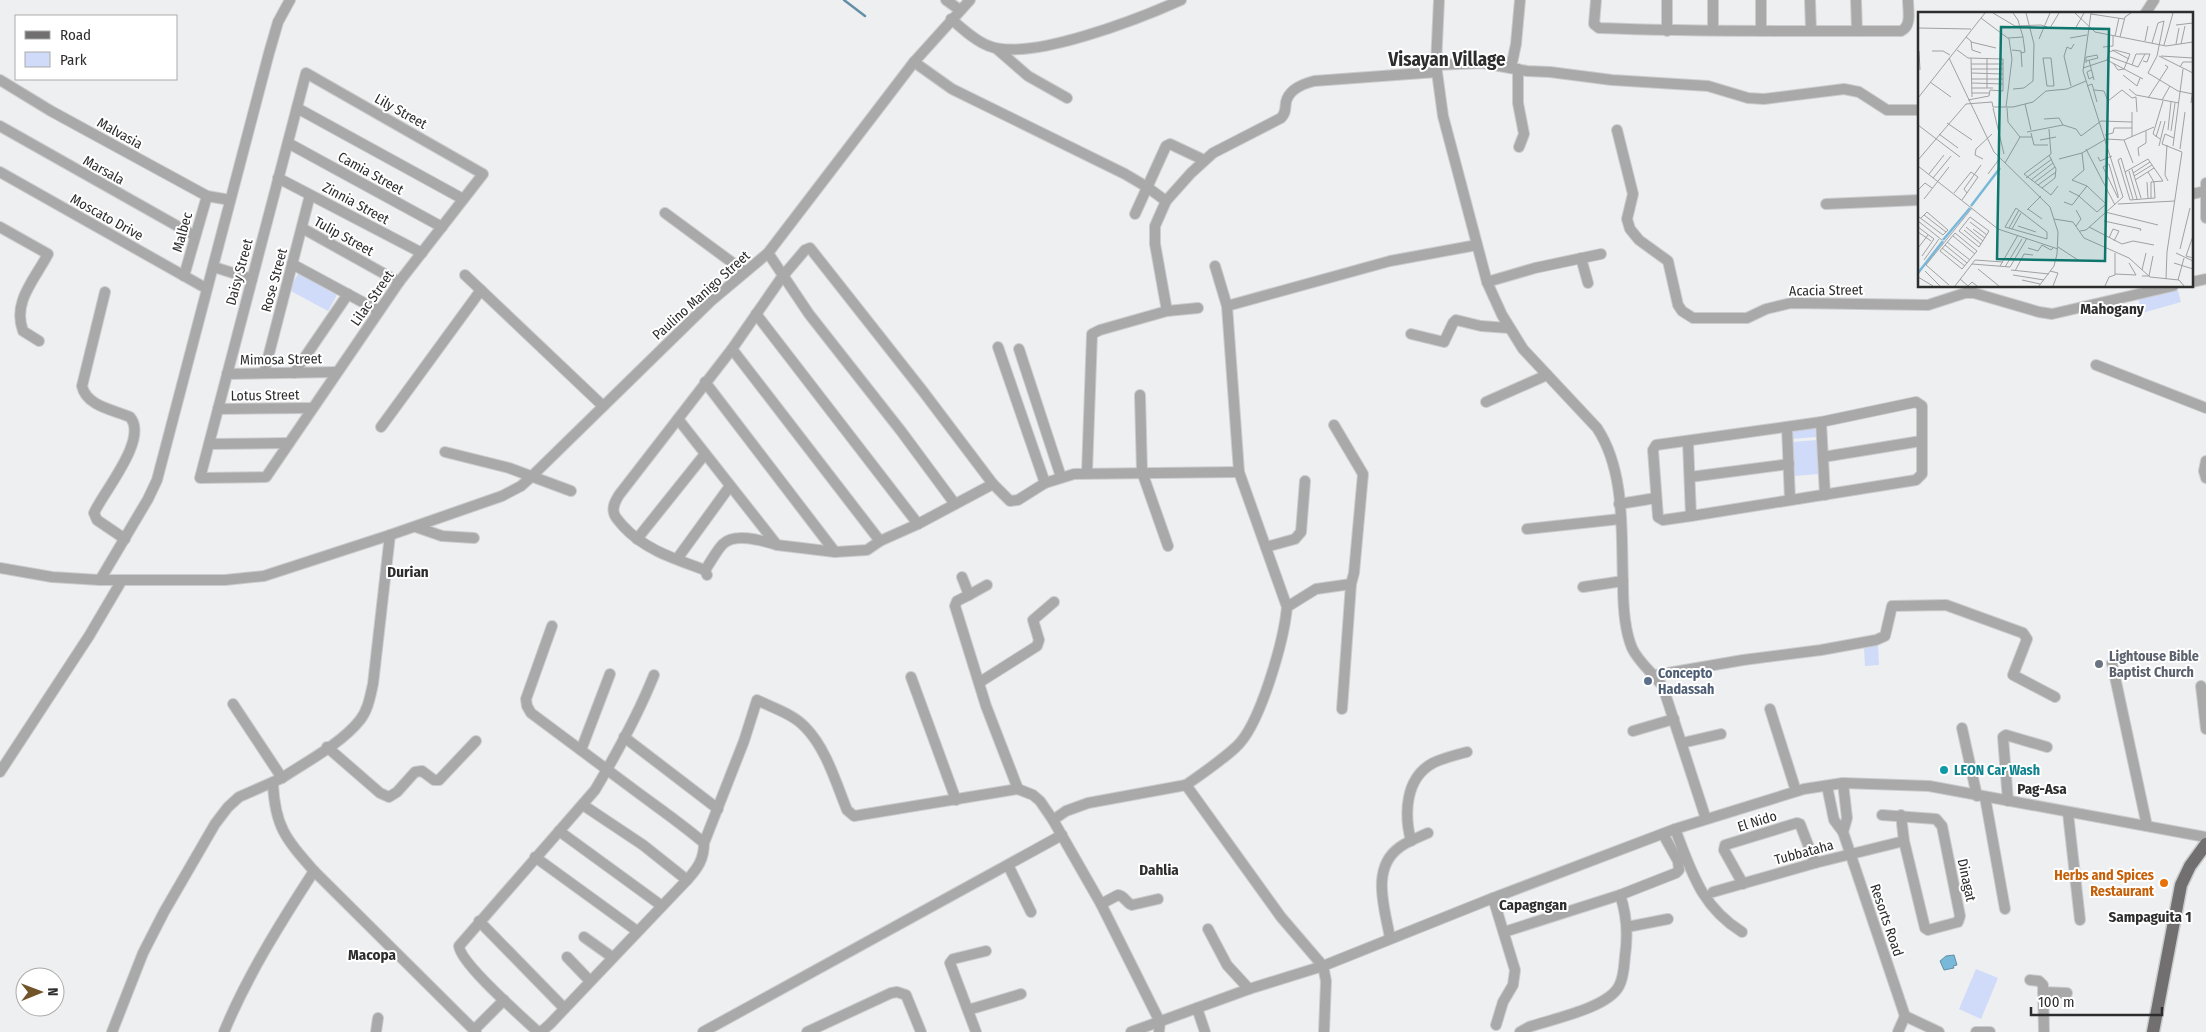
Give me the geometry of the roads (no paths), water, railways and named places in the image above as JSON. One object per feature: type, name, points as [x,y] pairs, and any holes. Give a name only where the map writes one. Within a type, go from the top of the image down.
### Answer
[{"type":"main road","points":[[2153,1032],[2181,885],[2190,866],[2206,844]]},
{"type":"street","points":[[100,580],[148,499],[157,480],[271,44],[278,22],[290,0]]},
{"type":"street","points":[[946,0],[960,10]]},
{"type":"street","name":"Paulino Manigo Street","points":[[0,568],[52,577],[100,580],[225,580],[264,576],[416,527],[502,496],[521,486],[711,301],[768,253],[914,62],[970,0]]},
{"type":"street","points":[[1438,0],[1437,68],[1446,131],[1466,198],[1487,282],[1509,328],[1523,349],[1597,428],[1606,442],[1614,464],[1619,504],[1626,622],[1633,650],[1663,687],[1706,819]]},
{"type":"street","points":[[1519,147],[1524,134],[1518,103],[1515,69],[1520,0]]},
{"type":"street","points":[[1596,0],[1594,24],[1596,27],[1667,30],[1857,31],[1905,29],[1909,24],[1908,0]]},
{"type":"street","points":[[1667,0],[1667,30]]},
{"type":"street","points":[[1713,0],[1713,30]]},
{"type":"street","points":[[1761,0],[1761,30]]},
{"type":"street","points":[[1810,0],[1811,30]]},
{"type":"street","points":[[1856,0],[1857,31]]},
{"type":"street","points":[[2145,12],[2154,0]]},
{"type":"street","points":[[951,19],[980,41],[996,48],[1014,50],[1074,38],[1133,21],[1178,1]]},
{"type":"street","points":[[996,48],[1028,76],[1066,98]]},
{"type":"street","points":[[914,62],[952,89],[1147,186],[1166,201]]},
{"type":"street","points":[[1168,312],[1155,244],[1155,226],[1166,201],[1204,160],[1240,137],[1281,118],[1285,113],[1289,94],[1304,83],[1314,80],[1482,63],[1515,69],[1612,80],[1708,86],[1740,96],[1764,99],[1844,89],[1859,92],[1887,110],[1918,110]]},
{"type":"street","name":"Daisy Street","points":[[200,478],[306,73]]},
{"type":"street","name":"Lily Street","points":[[306,73],[483,174]]},
{"type":"street","name":"Malvasia","points":[[0,80],[51,111],[207,196],[230,200]]},
{"type":"street","points":[[297,108],[463,200]]},
{"type":"street","name":"Marsala","points":[[0,126],[195,236]]},
{"type":"street","name":"Acacia Street","points":[[1617,130],[1634,194],[1627,219],[1630,229],[1639,240],[1668,261],[1678,305],[1682,311],[1693,318],[1747,318],[1766,309],[1791,303],[1928,305],[1965,292],[2052,314],[2164,288]]},
{"type":"street","name":"Camia Street","points":[[288,143],[442,227]]},
{"type":"street","points":[[1135,214],[1166,146],[1170,144],[1204,160]]},
{"type":"street","name":"Moscato Drive","points":[[0,172],[202,286]]},
{"type":"street","name":"Lilac Street","points":[[200,478],[266,477],[399,282],[483,174]]},
{"type":"street","name":"Zinnia Street","points":[[278,178],[422,253]]},
{"type":"street","points":[[2194,193],[2206,188],[2206,218]]},
{"type":"street","name":"Rose Street","points":[[264,373],[310,195]]},
{"type":"street","name":"Malbec","points":[[184,276],[207,196]]},
{"type":"street","points":[[1826,204],[1918,200]]},
{"type":"street","points":[[665,213],[745,272]]},
{"type":"street","points":[[0,227],[48,254],[23,297],[19,314],[23,331],[39,341]]},
{"type":"street","name":"Tulip Street","points":[[302,228],[399,282]]},
{"type":"street","points":[[1227,306],[1390,261],[1477,245]]},
{"type":"street","points":[[993,484],[918,524],[880,541],[867,550],[835,552],[777,545],[757,540],[731,540],[724,543],[706,572],[658,553],[637,540],[617,519],[614,513],[614,506],[619,495],[705,382],[732,350],[782,277],[805,250],[810,248],[813,249],[993,484],[1007,499],[1015,502],[1045,483],[1061,476],[1087,472],[1239,472]]},
{"type":"street","points":[[768,253],[782,277],[809,314],[902,431],[955,504]]},
{"type":"street","points":[[1487,282],[1601,254]]},
{"type":"street","points":[[1581,258],[1588,283]]},
{"type":"street","points":[[292,264],[379,311]]},
{"type":"street","points":[[1053,820],[1066,811],[1088,803],[1186,785],[1236,747],[1248,732],[1266,689],[1286,620],[1287,607],[1239,472],[1227,306],[1215,266]]},
{"type":"street","points":[[214,267],[252,279]]},
{"type":"street","points":[[465,276],[603,406]]},
{"type":"street","points":[[381,427],[481,290]]},
{"type":"street","points":[[105,292],[82,386],[84,393],[97,403],[110,411],[130,417],[134,424],[132,440],[124,464],[94,513],[97,520],[124,539]]},
{"type":"street","points":[[294,373],[348,294]]},
{"type":"street","points":[[1087,472],[1092,334],[1100,330],[1168,312],[1198,308]]},
{"type":"street","points":[[756,314],[918,524]]},
{"type":"street","points":[[1411,334],[1444,342],[1453,323],[1458,320],[1480,326],[1509,328]]},
{"type":"street","points":[[998,346],[1045,483]]},
{"type":"street","points":[[1019,349],[1061,476]]},
{"type":"street","points":[[732,350],[880,541]]},
{"type":"street","points":[[2096,365],[2206,408]]},
{"type":"street","name":"Mimosa Street","points":[[227,374],[337,372]]},
{"type":"street","points":[[1486,402],[1547,375]]},
{"type":"street","points":[[705,382],[835,552]]},
{"type":"street","points":[[1140,395],[1142,472],[1168,546]]},
{"type":"street","points":[[1919,402],[1922,406],[1922,474],[1916,480],[1691,516],[1660,519],[1656,498],[1654,446],[1788,427],[1919,402]]},
{"type":"street","name":"Lotus Street","points":[[218,409],[312,408]]},
{"type":"street","points":[[678,419],[777,545]]},
{"type":"street","points":[[1820,422],[1824,457],[1825,495]]},
{"type":"street","points":[[1334,425],[1363,474],[1354,573],[1351,584],[1342,710]]},
{"type":"street","points":[[1788,427],[1790,500]]},
{"type":"street","points":[[1688,442],[1691,516]]},
{"type":"street","points":[[1824,457],[1921,442]]},
{"type":"street","points":[[209,444],[289,443]]},
{"type":"street","points":[[445,452],[509,468],[571,491]]},
{"type":"street","points":[[637,540],[705,454]]},
{"type":"street","points":[[2205,477],[2206,461]]},
{"type":"street","points":[[1690,477],[1789,464]]},
{"type":"street","points":[[1266,547],[1295,539],[1299,536],[1301,532],[1305,481]]},
{"type":"street","points":[[677,559],[730,486]]},
{"type":"street","points":[[1619,504],[1656,498]]},
{"type":"street","points":[[1527,529],[1620,519]]},
{"type":"street","points":[[416,527],[442,536],[474,538]]},
{"type":"street","points":[[112,1032],[147,945],[164,912],[215,824],[228,807],[239,797],[256,788],[277,781],[350,730],[361,719],[369,702],[373,684],[390,535]]},
{"type":"street","points":[[962,577],[969,594]]},
{"type":"street","points":[[0,772],[89,636],[122,580]]},
{"type":"street","points":[[1583,587],[1623,581]]},
{"type":"street","points":[[1287,607],[1316,589],[1351,584]]},
{"type":"street","points":[[987,585],[956,602],[955,606],[986,706],[1018,789]]},
{"type":"street","points":[[980,682],[1038,646],[1039,640],[1032,620],[1054,602]]},
{"type":"street","points":[[1656,676],[1743,660],[1821,650],[1876,640],[1885,636],[1892,606],[1938,604],[1981,617],[2023,633],[2027,639],[2013,676],[2055,697]]},
{"type":"street","points":[[552,626],[526,699],[526,706],[531,713],[704,843]]},
{"type":"street","points":[[2112,663],[2147,826]]},
{"type":"street","points":[[581,750],[610,674]]},
{"type":"street","points":[[654,675],[638,715],[584,805],[535,857],[462,940],[459,946],[460,952],[504,1000],[539,1032],[687,880],[700,863],[704,843],[744,741],[757,700],[795,719],[812,734],[850,814],[863,815],[1018,789],[1033,795],[1040,801],[1053,820],[1102,904],[1160,1027]]},
{"type":"street","points":[[911,677],[956,800]]},
{"type":"street","points":[[2201,686],[2206,729]]},
{"type":"street","points":[[232,704],[277,781],[276,812],[282,832],[314,871],[464,1027],[475,1031],[504,1000]]},
{"type":"street","points":[[1770,709],[1796,791]]},
{"type":"street","points":[[1634,731],[1674,719]]},
{"type":"street","points":[[1962,728],[1981,796],[2005,909]]},
{"type":"street","points":[[1682,743],[1721,734]]},
{"type":"street","points":[[2008,801],[2003,737],[2006,735],[2047,747]]},
{"type":"street","points":[[624,738],[718,809]]},
{"type":"street","points":[[326,747],[380,793],[389,797],[397,792],[416,772],[422,771],[434,780],[439,780],[476,742]]},
{"type":"street","points":[[1411,841],[1406,815],[1407,803],[1419,775],[1432,763],[1466,752]]},
{"type":"street","points":[[1130,1032],[1160,1027],[1197,1008],[1323,966],[1390,938],[1675,829],[1796,791],[1843,783],[1929,786],[2206,837]]},
{"type":"street","name":"Resorts Road","points":[[1843,783],[1847,818],[1843,832]]},
{"type":"street","points":[[1186,785],[1271,904],[1323,966],[1326,981],[1324,1032]]},
{"type":"street","name":"Resorts Road","points":[[1827,786],[1834,820],[1843,832],[1905,1016]]},
{"type":"street","points":[[584,805],[643,845],[687,880]]},
{"type":"street","points":[[2068,813],[2080,920]]},
{"type":"street","name":"Dinagat","points":[[1882,815],[1901,816],[1936,819],[1942,826],[1960,916],[1958,922],[1928,930],[1924,928],[1904,841],[1901,816]]},
{"type":"street","name":"El Nido","points":[[1743,884],[1724,850],[1725,845],[1796,823],[1800,824],[1815,862]]},
{"type":"street","points":[[1675,829],[1700,892],[1720,916],[1742,932]]},
{"type":"street","points":[[559,831],[662,906]]},
{"type":"street","points":[[1390,938],[1382,895],[1383,869],[1393,853],[1428,833]]},
{"type":"street","points":[[1504,932],[1620,895],[1673,875],[1679,870],[1678,861],[1663,834]]},
{"type":"street","points":[[703,1032],[1062,835]]},
{"type":"street","name":"Tubbataha","points":[[1713,892],[1815,862],[1904,841]]},
{"type":"street","points":[[535,857],[637,930]]},
{"type":"street","points":[[1008,865],[1031,912]]},
{"type":"street","points":[[224,1032],[287,912],[314,871]]},
{"type":"street","points":[[1102,904],[1118,895],[1132,904],[1158,900]]},
{"type":"street","points":[[1520,1032],[1529,1027],[1591,1006],[1614,994],[1622,979],[1627,927],[1620,895]]},
{"type":"street","points":[[1493,898],[1514,963],[1515,978],[1503,1002],[1496,1025]]},
{"type":"street","points":[[1627,927],[1668,919]]},
{"type":"street","points":[[479,921],[564,1008]]},
{"type":"street","points":[[1208,929],[1227,965],[1249,990]]},
{"type":"street","points":[[584,937],[612,957]]},
{"type":"street","points":[[976,1032],[950,963],[953,959],[986,951]]},
{"type":"street","points":[[567,957],[590,981]]},
{"type":"street","points":[[2030,980],[2040,982],[2043,992],[2044,1032]]},
{"type":"street","points":[[807,1032],[897,992],[906,995],[921,1032]]},
{"type":"street","points":[[2043,992],[2067,993]]},
{"type":"street","points":[[968,1010],[1021,994]]},
{"type":"street","points":[[1197,1008],[1205,1032]]},
{"type":"street","points":[[1898,1032],[1905,1016],[1939,1032]]},
{"type":"street","points":[[376,1032],[378,1018]]},
{"type":"water","points":[[1954,955],[1957,965],[1953,966],[1954,968],[1944,970],[1940,961],[1946,956]]},
{"type":"waterway","points":[[844,0],[865,16]]},
{"type":"place","name":"Lightouse Bible Baptist Church","points":[[2099,664]]},
{"type":"place","name":"Concepto Hadassah","points":[[1648,681]]},
{"type":"place","name":"LEON Car Wash","points":[[1944,770]]},
{"type":"place","name":"Herbs and Spices Restaurant","points":[[2164,883]]},
{"type":"district","name":"Visayan Village","points":[[1447,59]]},
{"type":"district","name":"Mahogany","points":[[2112,309]]},
{"type":"district","name":"Durian","points":[[408,572]]},
{"type":"district","name":"Pag-Asa","points":[[2042,789]]},
{"type":"district","name":"Dahlia","points":[[1159,870]]},
{"type":"district","name":"Capagngan","points":[[1533,905]]},
{"type":"district","name":"Sampaguita 1","points":[[2150,917]]},
{"type":"district","name":"Macopa","points":[[372,955]]}]
